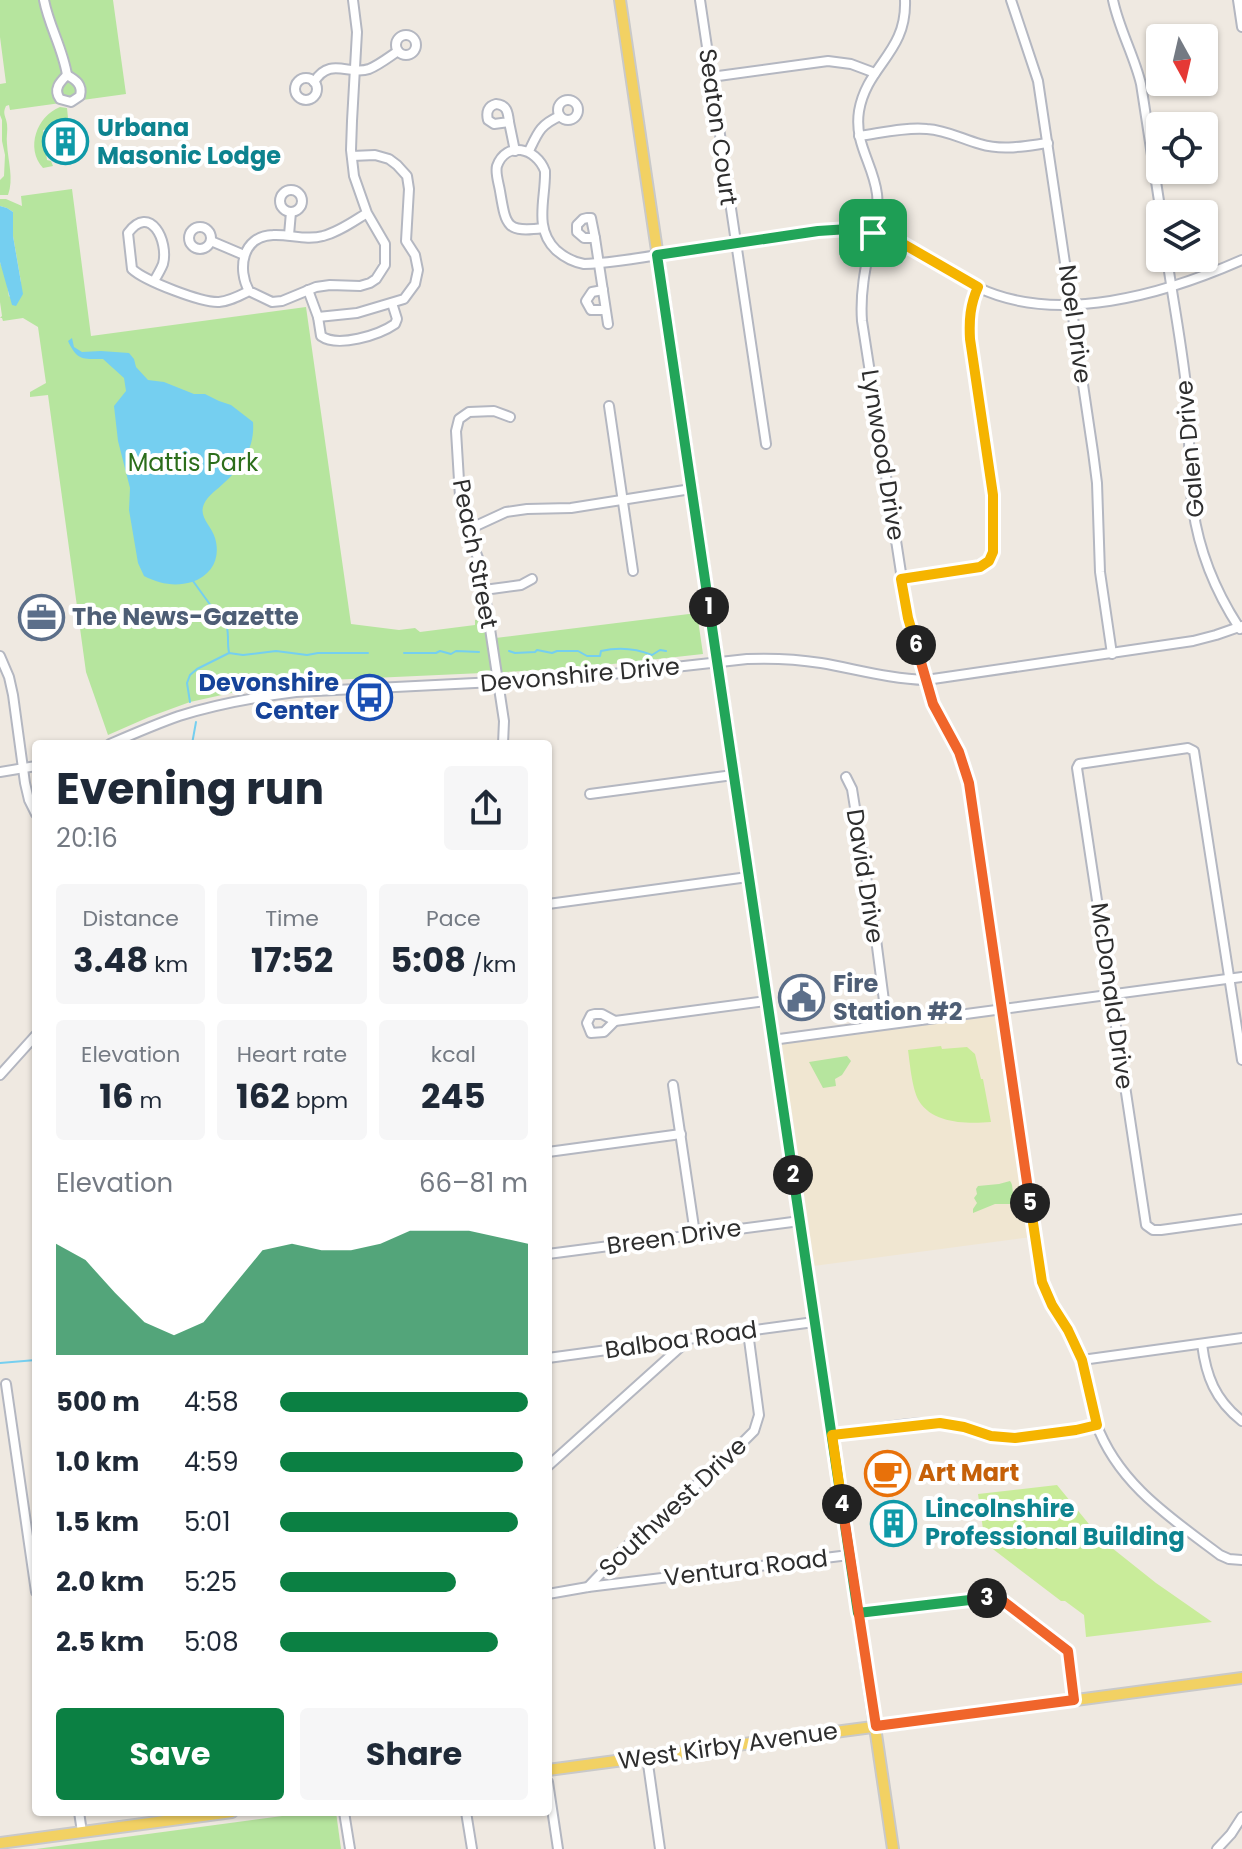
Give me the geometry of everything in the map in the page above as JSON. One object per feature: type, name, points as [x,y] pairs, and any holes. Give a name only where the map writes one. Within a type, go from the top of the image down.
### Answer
[{"type":"main road","points":[[620,0],[893,1849]]},
{"type":"main road","name":"West Kirby Avenue","points":[[552,1769],[1242,1678]]},
{"type":"main road","points":[[0,1843],[21,1844],[82,1832],[202,1816]]},
{"type":"street","points":[[44,0],[67,75]]},
{"type":"street","points":[[353,0],[357,32],[352,121],[354,176],[367,213],[385,244],[383,271],[370,283],[360,286],[330,285],[282,301],[272,302],[249,291],[242,262],[250,246],[262,237],[271,234],[311,238],[325,236],[367,213]]},
{"type":"street","name":"Seaton Court","points":[[700,0],[766,444]]},
{"type":"street","name":"Lynwood Drive","points":[[905,0],[904,19],[897,42],[875,73],[859,112],[859,136],[877,197],[860,305],[908,618],[933,704],[959,752],[969,783],[1039,1269],[1046,1294],[1082,1360],[1097,1425],[1115,1460],[1139,1491],[1220,1555],[1242,1560]]},
{"type":"street","name":"Noel Drive","points":[[1011,0],[1036,73],[1048,143],[1097,483],[1100,572],[1112,654]]},
{"type":"street","points":[[1113,0],[1141,84],[1159,200]]},
{"type":"street","points":[[1238,0],[1242,27]]},
{"type":"street","points":[[314,82],[318,75],[332,68],[368,69],[398,51]]},
{"type":"street","points":[[711,77],[828,61],[851,64],[875,73]]},
{"type":"street","points":[[529,151],[540,128],[560,116]]},
{"type":"street","points":[[509,122],[515,151]]},
{"type":"street","points":[[859,136],[926,128],[989,147],[1048,143]]},
{"type":"street","points":[[543,228],[519,230],[504,215],[497,166],[504,157],[515,151],[529,151],[537,156],[545,171],[543,228],[552,245],[569,260],[584,264],[836,229],[873,233],[900,242],[978,287],[1015,301],[1072,305],[1172,287],[1242,260]]},
{"type":"street","points":[[318,317],[357,313],[404,299],[415,284],[418,270],[415,255],[406,241],[407,176],[389,159],[375,155],[352,156]]},
{"type":"street","points":[[289,235],[291,212]]},
{"type":"street","points":[[154,281],[163,262],[162,237],[151,223],[141,223],[128,233],[132,269],[138,275],[202,301],[218,302],[249,291]]},
{"type":"street","points":[[595,238],[608,324]]},
{"type":"street","points":[[211,241],[244,255]]},
{"type":"street","points":[[385,244],[406,241]]},
{"type":"street","name":"Galen Drive","points":[[1169,272],[1188,402],[1189,471],[1195,523],[1212,577],[1241,628]]},
{"type":"street","points":[[901,579],[980,567],[989,561],[993,552],[993,495],[970,339],[969,319],[978,287]]},
{"type":"street","points":[[308,290],[321,336],[332,341],[362,338],[389,328],[397,319],[392,303]]},
{"type":"street","points":[[603,290],[592,292],[586,301],[591,310],[605,310]]},
{"type":"street","points":[[609,406],[633,571]]},
{"type":"street","name":"Peach Street","points":[[503,740],[504,721],[480,563],[467,530],[460,497],[457,425],[469,412],[494,411],[510,417]]},
{"type":"street","points":[[467,530],[506,512],[571,508],[691,489]]},
{"type":"street","points":[[484,590],[521,585],[532,579]]},
{"type":"street","name":"Devonshire Drive","points":[[120,740],[180,716],[268,695],[296,692],[601,676],[747,659],[793,659],[888,677],[926,680],[1205,639],[1241,628]]},
{"type":"street","points":[[0,656],[13,695],[23,768],[32,806]]},
{"type":"street","name":"McDonald Drive","points":[[1229,979],[1194,751],[1188,748],[1079,764],[1077,768],[1146,1225],[1161,1230],[1242,1219]]},
{"type":"street","points":[[0,772],[32,767]]},
{"type":"street","points":[[590,794],[733,775]]},
{"type":"street","name":"David Drive","points":[[846,777],[852,789],[887,1024]]},
{"type":"street","points":[[552,903],[748,877]]},
{"type":"street","points":[[772,1040],[1242,977]]},
{"type":"street","points":[[1229,979],[1242,1060]]},
{"type":"street","points":[[615,1021],[766,1001]]},
{"type":"street","points":[[0,1075],[32,1039]]},
{"type":"street","points":[[673,1085],[695,1234]]},
{"type":"street","points":[[552,1151],[681,1134]]},
{"type":"street","name":"Breen Drive","points":[[552,1253],[800,1221]]},
{"type":"street","name":"Balboa Road","points":[[552,1357],[814,1322]]},
{"type":"street","name":"Southwest Drive","points":[[588,1587],[626,1547],[754,1431],[759,1415],[748,1332]]},
{"type":"street","points":[[1082,1360],[1242,1338]]},
{"type":"street","points":[[552,1462],[689,1339]]},
{"type":"street","points":[[1202,1344],[1213,1389],[1226,1407],[1242,1421]]},
{"type":"street","points":[[6,1384],[32,1564]]},
{"type":"street","points":[[832,1435],[940,1423],[991,1436],[1015,1438],[1097,1425]]},
{"type":"street","name":"Ventura Road","points":[[552,1593],[849,1555]]},
{"type":"street","points":[[858,1613],[1000,1599],[1068,1651],[1074,1700]]},
{"type":"street","points":[[647,1757],[660,1849]]},
{"type":"street","points":[[552,1809],[558,1849]]},
{"type":"street","points":[[80,1816],[82,1832]]},
{"type":"street","points":[[345,1816],[350,1849]]},
{"type":"street","points":[[467,1816],[472,1849]]},
{"type":"street","points":[[1217,1849],[1242,1817]]},
{"type":"shaded area","points":[[998,1013],[1032,1237],[806,1267],[775,1042]]},
{"type":"green space","points":[[0,0],[113,0],[126,94],[10,110],[9,105],[6,106],[4,113],[11,176],[8,195],[0,195],[5,155],[0,84],[6,83],[0,37]]},
{"type":"green space","points":[[60,107],[67,108],[68,118],[64,118],[65,126],[43,130],[47,160],[53,166],[43,168],[35,151],[36,133],[45,118]]},
{"type":"green space","name":"Mattis Park","points":[[72,189],[91,336],[306,307],[351,624],[399,630],[415,628],[420,632],[475,625],[475,620],[480,619],[484,621],[487,639],[697,613],[703,654],[567,669],[307,681],[258,687],[190,702],[108,735],[86,672],[48,395],[30,397],[30,392],[46,383],[38,327],[23,318],[3,321],[0,318],[0,262],[9,297],[21,282],[13,236],[13,212],[0,206],[0,199],[22,206],[21,196]]},
{"type":"green space","points":[[941,1046],[942,1049],[967,1047],[975,1054],[991,1122],[952,1121],[933,1114],[919,1101],[908,1050]]},
{"type":"green space","points":[[847,1056],[851,1061],[842,1075],[835,1079],[836,1086],[823,1088],[809,1062]]},
{"type":"green space","points":[[1010,1181],[1016,1201],[1014,1204],[995,1204],[973,1213],[978,1186]]},
{"type":"green space","points":[[1057,1485],[1102,1540],[1212,1622],[1086,1637],[1084,1615],[985,1543],[978,1494]]},
{"type":"green space","points":[[282,1816],[337,1816],[341,1849],[36,1849]]},
{"type":"water","points":[[0,206],[13,212],[13,236],[23,294],[16,306],[12,305],[0,262]]},
{"type":"water","points":[[72,338],[74,347],[82,352],[129,353],[148,380],[164,382],[194,394],[205,394],[231,405],[253,422],[250,447],[242,462],[204,504],[204,517],[215,538],[217,552],[210,570],[199,579],[174,584],[144,576],[138,563],[129,510],[130,488],[118,441],[114,406],[126,391],[124,378],[103,359],[86,359],[74,352],[68,341]]},
{"type":"waterway","points":[[193,581],[227,628],[229,652]]},
{"type":"waterway","points":[[509,651],[578,651],[587,656],[600,656],[601,651],[614,649],[652,655],[660,650],[666,651]]},
{"type":"waterway","points":[[404,653],[479,652]]},
{"type":"waterway","points":[[190,702],[187,683],[190,675],[229,653],[368,653]]},
{"type":"waterway","points":[[193,740],[196,722]]},
{"type":"waterway","points":[[0,1363],[32,1360]]},
{"type":"place","name":"Urbana Masonic Lodge","points":[[66,142]]},
{"type":"place","name":"The News-Gazette","points":[[41,617]]},
{"type":"place","name":"Devonshire Center","points":[[370,697]]},
{"type":"place","name":"Fire Station #2","points":[[802,998]]},
{"type":"place","name":"Art Mart","points":[[887,1473]]},
{"type":"place","name":"Lincolnshire Professional Building","points":[[894,1523]]},
{"type":"route","points":[[873,233],[836,229],[657,255],[766,1001],[800,1221],[849,1555],[858,1613],[996,1598],[1028,1619],[1068,1651],[1069,1656],[1074,1700],[876,1726],[850,1565],[849,1555],[832,1435],[940,1423],[991,1436],[1015,1438],[1097,1425],[1082,1360],[1042,1282],[969,783],[959,752],[933,704],[908,618],[901,579],[980,567],[992,556],[993,495],[970,339],[969,319],[978,287],[900,242],[873,233]]}]
